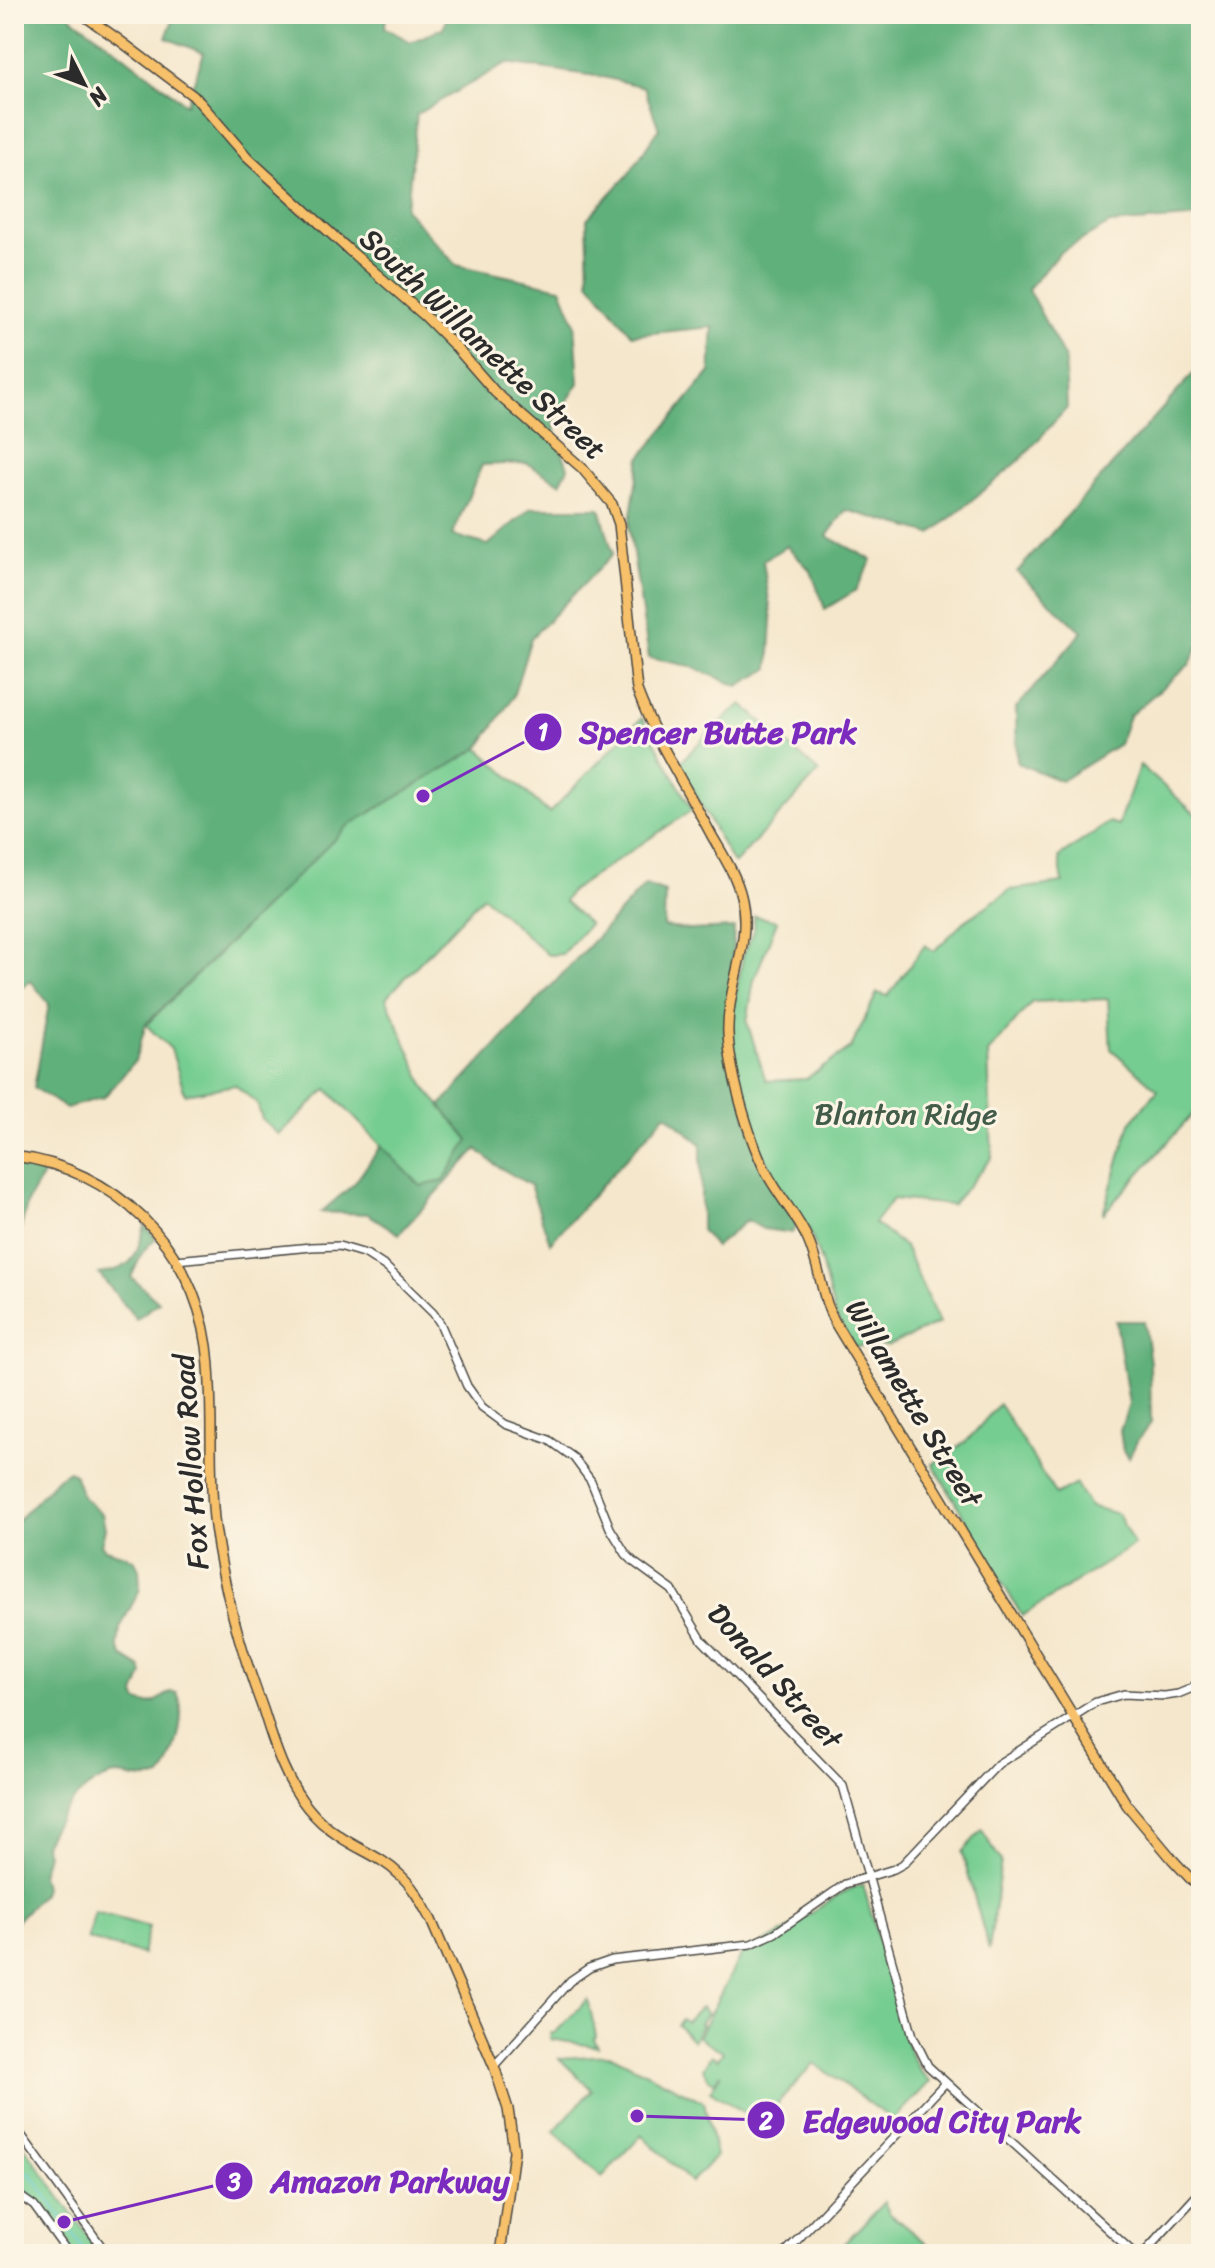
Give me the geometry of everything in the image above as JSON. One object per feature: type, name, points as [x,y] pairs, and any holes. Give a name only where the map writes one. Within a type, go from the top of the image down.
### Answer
[{"type":"main road","name":"South Willamette Street","points":[[82,14],[196,98],[248,158],[441,331],[495,392],[582,468],[612,504],[619,524],[637,690],[647,715],[696,805]]},
{"type":"main road","name":"Willamette Street","points":[[696,805],[734,877],[743,903],[745,927],[730,1005],[728,1034],[731,1060],[755,1148],[773,1184],[804,1230],[832,1318],[1127,1805],[1201,1890]]},
{"type":"main road","name":"Fox Hollow Road","points":[[14,1156],[70,1170],[105,1187],[147,1221],[176,1260],[199,1311],[207,1349],[212,1489],[224,1580],[238,1639],[283,1765],[298,1795],[316,1818],[338,1836],[398,1872],[419,1898],[494,2066],[508,2109],[514,2151],[500,2254]]},
{"type":"street","name":"Donald Street","points":[[176,1260],[339,1246],[366,1254],[386,1267],[433,1313],[467,1386],[482,1407],[505,1424],[549,1440],[574,1458],[591,1481],[610,1528],[626,1554],[672,1590],[702,1640],[838,1780],[846,1793],[913,2036],[928,2066],[1135,2254]]},
{"type":"street","points":[[494,2066],[570,1981],[589,1968],[612,1960],[751,1944],[775,1933],[845,1884],[903,1864],[998,1764],[1096,1702],[1124,1694],[1178,1694],[1201,1680]]},
{"type":"street","points":[[784,2254],[945,2083]]},
{"type":"street","points":[[14,2125],[107,2254]]},
{"type":"street","points":[[1143,2254],[1201,2191]]},
{"type":"street","points":[[14,2192],[34,2206],[69,2254]]},
{"type":"green space","points":[[14,14],[67,14],[186,104],[204,53],[166,38],[175,14],[386,14],[385,28],[411,42],[443,28],[448,14],[943,14],[949,18],[968,14],[1054,14],[1088,23],[1111,14],[1201,14],[1201,217],[1110,224],[1059,253],[1028,289],[1065,359],[1067,408],[1019,461],[931,534],[846,510],[827,536],[872,560],[856,590],[825,609],[811,571],[787,546],[763,561],[772,620],[769,669],[738,686],[690,666],[649,658],[629,527],[640,458],[710,372],[713,327],[632,335],[589,281],[587,219],[628,175],[659,129],[644,87],[603,77],[507,63],[417,114],[405,209],[456,265],[561,288],[575,323],[579,383],[553,423],[568,468],[560,483],[526,463],[482,465],[452,535],[488,545],[531,508],[600,508],[613,554],[531,638],[513,697],[479,748],[348,826],[146,1024],[135,1061],[104,1097],[66,1108],[34,1088],[49,1004],[31,981],[14,993]]},
{"type":"green space","points":[[1201,365],[1201,640],[1190,664],[1129,716],[1119,744],[1061,781],[1017,763],[1016,708],[1082,632],[1017,572]]},
{"type":"green space","points":[[14,378],[452,724],[549,813],[642,718],[692,810],[571,891],[564,901],[589,924],[562,954],[548,955],[483,896],[386,998],[426,1089],[470,1140],[443,1181],[421,1187],[327,1089],[279,1135],[262,1119],[257,1103],[235,1085],[185,1094],[171,1049],[146,1025],[347,826]]},
{"type":"green space","points":[[742,704],[819,772],[735,863],[679,764],[712,729]]},
{"type":"green space","name":"Blanton Ridge","points":[[1140,765],[1201,819],[1201,1105],[1103,1214],[1130,1123],[1158,1090],[1111,1049],[1108,999],[1032,1002],[988,1053],[992,1158],[952,1205],[893,1199],[874,1223],[905,1247],[939,1323],[888,1346],[854,1347],[835,1315],[809,1229],[780,1187],[760,1148],[735,1061],[731,1037],[732,1015],[743,956],[753,933],[754,916],[777,921],[754,980],[747,1022],[766,1081],[806,1079],[851,1048],[877,993],[888,996],[925,945],[934,951],[965,921],[1010,890],[1063,883],[1059,857],[1109,822],[1118,825]]},
{"type":"green space","points":[[645,885],[665,892],[664,927],[690,930],[734,928],[729,1047],[755,1148],[799,1221],[792,1233],[763,1229],[747,1220],[715,1247],[701,1230],[701,1144],[666,1114],[550,1243],[530,1185],[497,1166],[477,1149],[399,1234],[368,1214],[321,1212],[354,1184],[381,1146],[421,1186],[443,1181],[469,1140],[440,1106]]},
{"type":"green space","points":[[14,1162],[47,1168],[28,1200],[17,1244],[14,1243],[14,1209],[17,1206],[14,1201]]},
{"type":"green space","points":[[145,1226],[156,1238],[143,1251],[131,1277],[159,1302],[136,1319],[99,1274],[120,1268],[131,1260]]},
{"type":"green space","points":[[1116,1321],[1144,1321],[1150,1363],[1151,1423],[1129,1458],[1123,1451],[1120,1431],[1129,1404]]},
{"type":"green space","points":[[999,1404],[1056,1495],[1076,1484],[1089,1506],[1118,1514],[1134,1545],[1022,1616],[933,1464],[967,1441]]},
{"type":"green space","points":[[69,1471],[74,1474],[82,1496],[102,1514],[105,1528],[101,1545],[135,1561],[139,1569],[140,1589],[120,1628],[118,1646],[122,1656],[141,1668],[143,1674],[135,1694],[137,1700],[147,1704],[171,1692],[177,1693],[180,1723],[175,1748],[161,1777],[109,1776],[86,1789],[65,1810],[44,1844],[47,1854],[41,1875],[42,1894],[14,1924],[14,1524],[58,1478]]},
{"type":"green space","points":[[982,1830],[1001,1861],[989,1950],[962,1852]]},
{"type":"green space","points":[[863,1884],[910,2053],[930,2082],[893,2120],[814,2063],[780,2101],[765,2126],[710,2091],[721,2073],[714,2082],[707,2078],[703,2068],[711,2055],[718,2059],[723,2052],[698,2037],[743,1951],[775,1938],[832,1899]]},
{"type":"green space","points":[[95,1912],[149,1927],[142,1954],[87,1939]]},
{"type":"green space","points":[[588,1999],[598,2047],[550,2039],[551,2033],[555,2033]]},
{"type":"green space","points":[[701,2007],[707,2014],[693,2041],[677,2025],[682,2019],[686,2022]]},
{"type":"green space","points":[[611,2055],[704,2102],[716,2156],[691,2182],[642,2135],[602,2177],[554,2131],[592,2090],[559,2058]]},
{"type":"green space","points":[[14,2132],[101,2254],[73,2254],[28,2192],[14,2188]]},
{"type":"green space","points":[[884,2202],[889,2213],[939,2254],[834,2254]]},
{"type":"waterway","points":[[14,2169],[31,2174],[87,2254]]},
{"type":"place","name":"Spencer Butte Park","points":[[423,796]]},
{"type":"place","name":"Edgewood City Park","points":[[637,2116]]},
{"type":"place","name":"Amazon Parkway","points":[[64,2222]]}]
